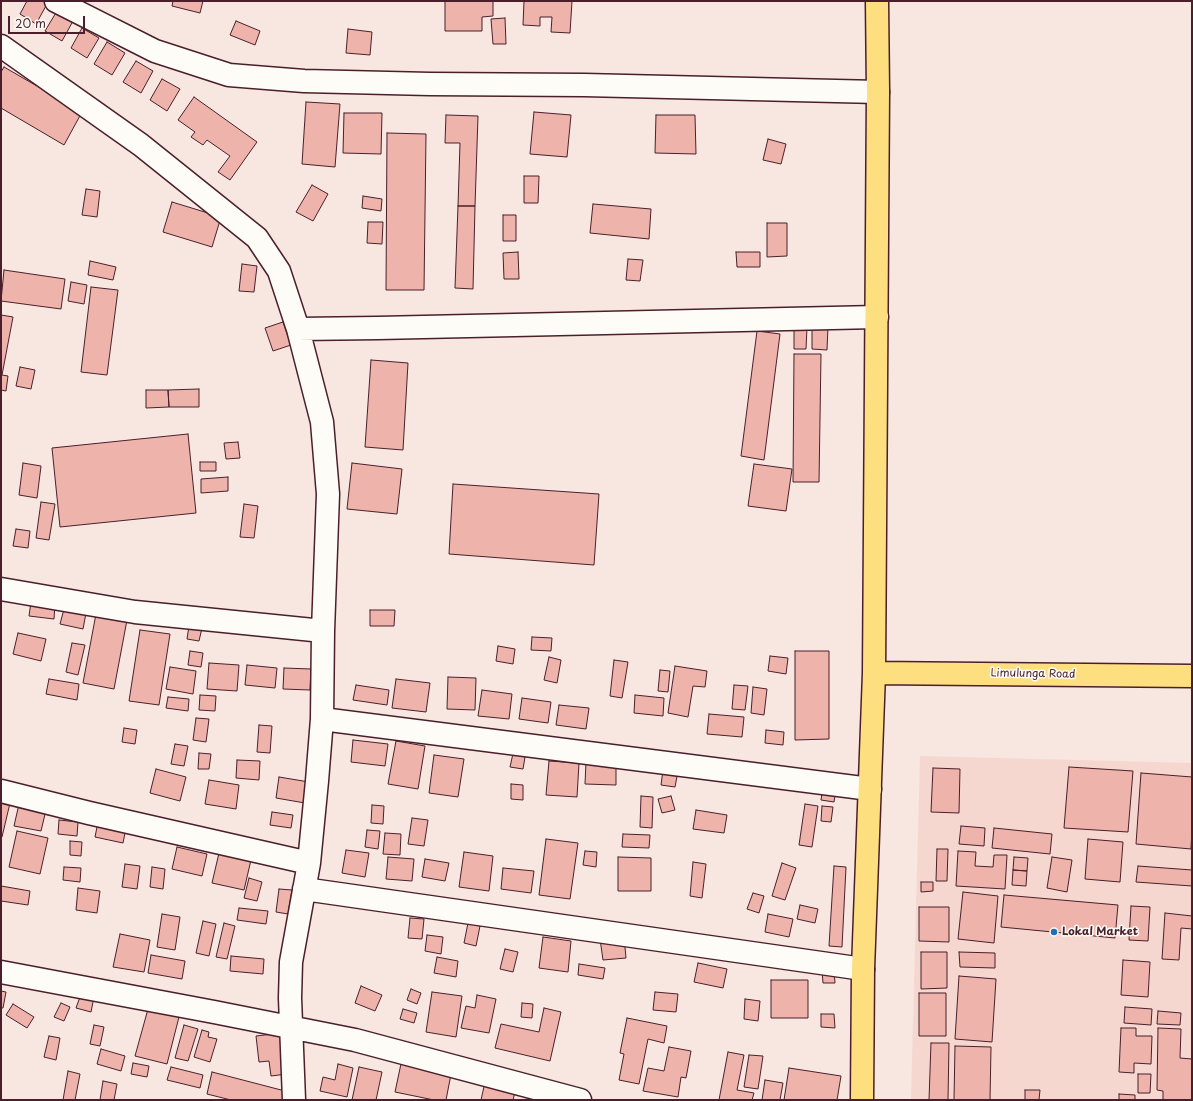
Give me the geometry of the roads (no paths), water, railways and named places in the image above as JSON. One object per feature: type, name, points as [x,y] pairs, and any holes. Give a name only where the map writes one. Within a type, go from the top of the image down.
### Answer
[{"type":"main road","points":[[862,1100],[863,969],[874,672],[877,317],[877,1]]},
{"type":"main road","name":"Limulunga Road","points":[[874,672],[1192,676]]},
{"type":"street","points":[[56,1],[155,51],[229,75],[304,81],[584,85],[878,92]]},
{"type":"street","points":[[1,46],[141,145],[257,238],[279,271],[298,328],[322,422],[328,494],[323,631],[322,719],[309,863],[291,962],[290,998],[294,1100]]},
{"type":"street","points":[[298,328],[378,328],[877,317]]},
{"type":"street","points":[[1,589],[136,612],[323,631]]},
{"type":"street","points":[[322,719],[870,789]]},
{"type":"street","points":[[1,791],[309,863]]},
{"type":"street","points":[[304,889],[863,969]]},
{"type":"street","points":[[1,972],[354,1040],[580,1100]]},
{"type":"place","name":"Lokal Market","points":[[1054,932]]}]
